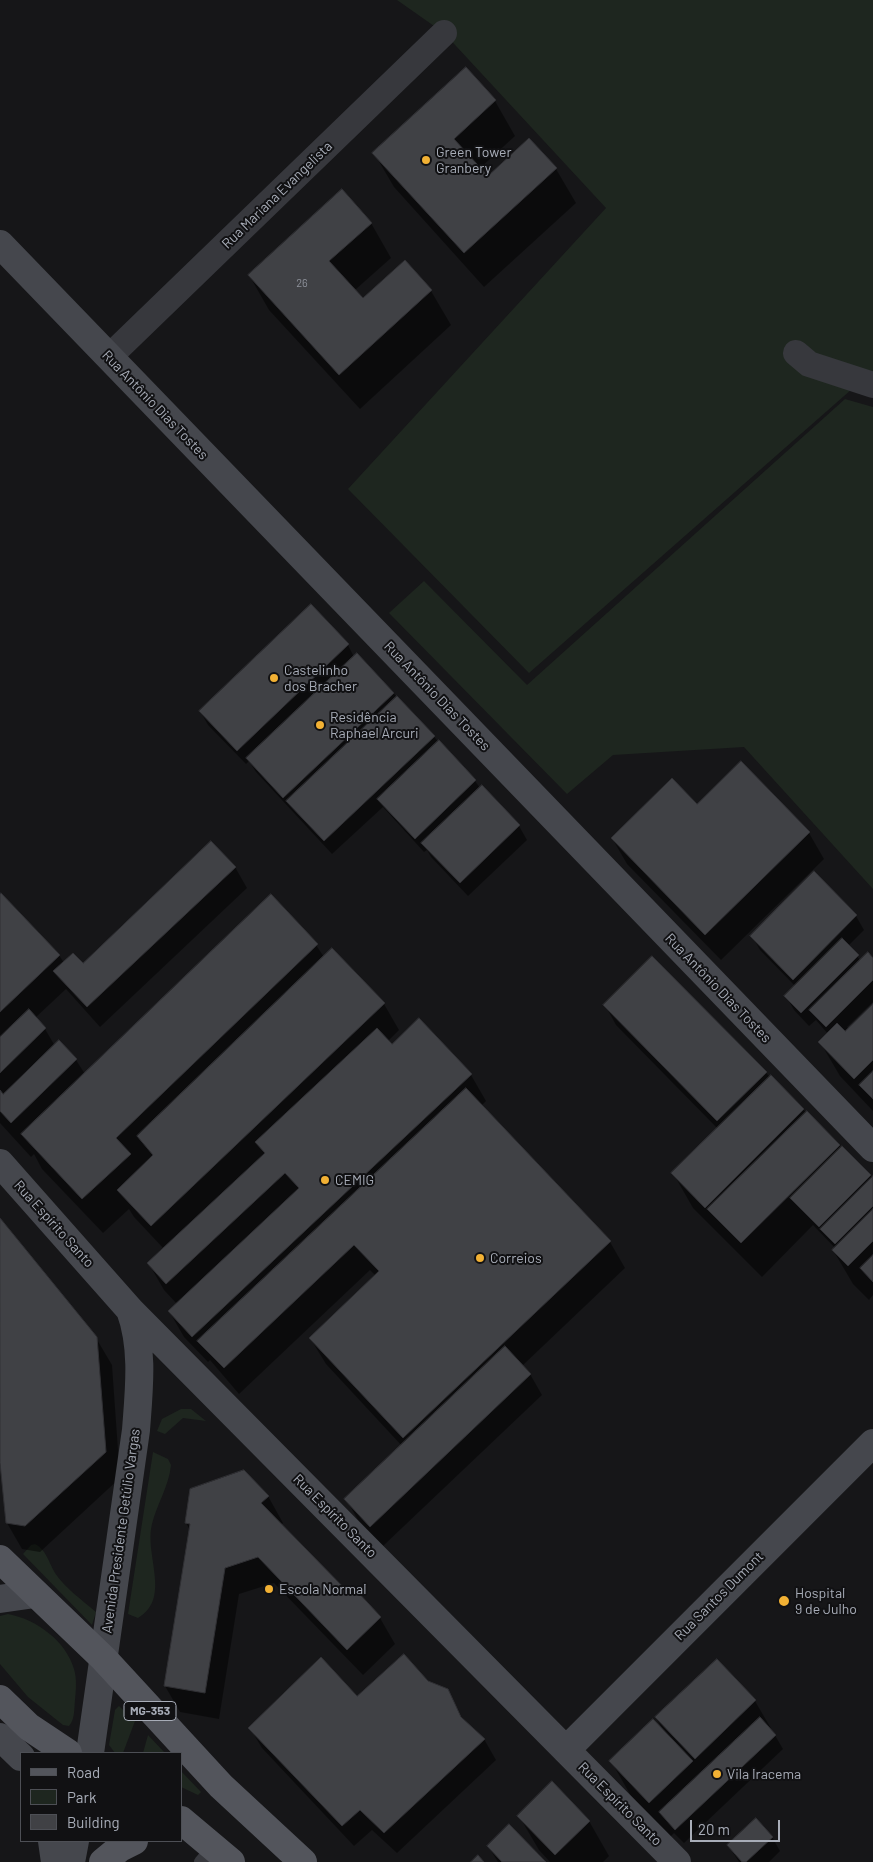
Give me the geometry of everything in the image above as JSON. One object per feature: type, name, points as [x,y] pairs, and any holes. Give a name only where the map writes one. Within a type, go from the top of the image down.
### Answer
[{"type":"main road","name":"MG-353","points":[[0,1559],[104,1659],[220,1786],[303,1862]]},
{"type":"main road","points":[[0,1699],[29,1727],[66,1752]]},
{"type":"main road","points":[[184,1826],[216,1857]]},
{"type":"main road","points":[[103,1862],[120,1848],[132,1842]]},
{"type":"street","name":"Rua Mariana Evangelista","points":[[109,357],[444,33]]},
{"type":"street","name":"Rua Antônio Dias Tostes","points":[[0,244],[873,1148]]},
{"type":"street","points":[[796,353],[809,364],[873,384]]},
{"type":"street","name":"Rua Espírito Santo","points":[[0,1162],[130,1310],[678,1862]]},
{"type":"street","name":"Avenida Presidente Getúlio Vargas","points":[[90,1752],[140,1388],[136,1327],[130,1310]]},
{"type":"street","name":"Rua Santos Dumont","points":[[566,1750],[873,1443]]},
{"type":"street","points":[[0,1599],[35,1594]]},
{"type":"street","points":[[0,1737],[20,1756]]},
{"type":"street","points":[[52,1842],[55,1862]]},
{"type":"street","points":[[71,1862],[75,1842]]},
{"type":"green space","points":[[397,0],[873,0],[873,395],[852,389],[529,673],[348,489],[606,208],[444,33]]},
{"type":"green space","points":[[845,399],[873,407],[873,889],[744,747],[613,755],[567,794],[389,613],[424,581],[527,685]]},
{"type":"green space","points":[[181,1409],[191,1409],[206,1421],[183,1418],[165,1434],[157,1431],[162,1419]]},
{"type":"green space","points":[[153,1452],[168,1459],[171,1465],[150,1536],[155,1575],[153,1599],[148,1609],[138,1618],[128,1614]]},
{"type":"green space","points":[[35,1544],[45,1553],[55,1573],[64,1584],[96,1612],[92,1625],[23,1554],[31,1545]]},
{"type":"green space","points":[[8,1614],[39,1626],[57,1641],[70,1659],[75,1673],[76,1684],[74,1714],[69,1726],[63,1725],[28,1697],[0,1664],[0,1616]]},
{"type":"green space","points":[[119,1706],[135,1721],[123,1752],[114,1752],[109,1745],[115,1710]]},
{"type":"green space","points":[[148,1735],[164,1752],[143,1752]]},
{"type":"green space","points":[[182,1772],[201,1792],[198,1795],[182,1787]]},
{"type":"building","name":"Green Tower Granbery","points":[[466,67],[496,100],[454,139],[488,176],[529,138],[557,168],[464,253],[372,153]]},
{"type":"building","points":[[342,189],[372,223],[329,261],[363,298],[405,260],[432,290],[339,375],[248,275]]},
{"type":"building","name":"Castelinho dos Bracher","points":[[311,604],[349,644],[237,751],[199,711]]},
{"type":"building","name":"Residência Raphael Arcuri","points":[[357,653],[394,693],[283,798],[246,758]]},
{"type":"building","points":[[397,696],[435,736],[324,841],[286,801]]},
{"type":"building","points":[[439,740],[476,780],[415,839],[377,799]]},
{"type":"building","points":[[741,761],[810,832],[705,935],[611,838],[672,778],[697,804]]},
{"type":"building","points":[[482,785],[520,825],[460,883],[421,843]]},
{"type":"building","points":[[211,841],[236,867],[87,1007],[53,971],[73,953],[83,963]]},
{"type":"building","points":[[814,871],[857,915],[793,980],[750,936]]},
{"type":"building","points":[[0,894],[60,955],[0,1012]]},
{"type":"building","points":[[271,894],[318,944],[116,1138],[131,1154],[82,1199],[21,1134]]},
{"type":"building","points":[[842,938],[859,955],[801,1013],[784,996]]},
{"type":"building","points":[[332,948],[385,1003],[151,1226],[117,1190],[153,1155],[137,1136]]},
{"type":"building","points":[[868,952],[873,958],[873,980],[826,1027],[809,1010]]},
{"type":"building","points":[[652,956],[767,1072],[717,1121],[603,1005]]},
{"type":"building","points":[[873,1004],[873,1060],[854,1079],[818,1042],[837,1023],[845,1031]]},
{"type":"building","points":[[29,1009],[46,1028],[0,1073],[0,1037]]},
{"type":"building","name":"CEMIG","points":[[419,1018],[472,1074],[192,1337],[168,1311],[299,1188],[285,1173],[166,1284],[147,1263],[265,1153],[255,1142],[377,1028],[392,1044]]},
{"type":"building","points":[[59,1040],[77,1059],[11,1123],[0,1111],[0,1090],[3,1094]]},
{"type":"building","points":[[873,1071],[873,1099],[859,1085]]},
{"type":"building","points":[[771,1075],[804,1109],[705,1208],[671,1173]]},
{"type":"building","name":"Correios","points":[[466,1088],[611,1241],[403,1438],[309,1338],[379,1271],[354,1245],[224,1368],[197,1341]]},
{"type":"building","points":[[807,1111],[840,1145],[741,1243],[707,1209]]},
{"type":"building","points":[[842,1146],[871,1175],[819,1227],[790,1198]]},
{"type":"building","points":[[873,1176],[873,1206],[835,1244],[820,1229]]},
{"type":"building","points":[[873,1209],[873,1241],[848,1266],[832,1250]]},
{"type":"building","points":[[0,1218],[97,1337],[106,1452],[25,1526],[6,1523],[0,1463]]},
{"type":"building","points":[[873,1255],[873,1282],[860,1268]]},
{"type":"building","points":[[505,1346],[531,1374],[370,1527],[344,1499]]},
{"type":"building","points":[[244,1470],[269,1496],[261,1503],[350,1594],[355,1589],[381,1617],[347,1650],[258,1557],[225,1568],[205,1693],[164,1686],[190,1524],[185,1523],[190,1489]]},
{"type":"building","points":[[404,1654],[428,1681],[448,1689],[461,1717],[485,1739],[384,1833],[360,1810],[342,1826],[248,1728],[321,1657],[357,1696]]},
{"type":"building","points":[[717,1659],[756,1700],[695,1759],[655,1717]]},
{"type":"building","name":"Vila Iracema","points":[[760,1717],[776,1735],[675,1830],[659,1812]]},
{"type":"building","points":[[653,1719],[693,1761],[649,1803],[609,1761]]},
{"type":"building","points":[[552,1781],[590,1821],[555,1855],[517,1816]]},
{"type":"building","points":[[756,1818],[773,1837],[746,1862],[742,1862],[727,1845]]},
{"type":"building","points":[[509,1824],[546,1862],[502,1862],[487,1846]]},
{"type":"building","points":[[478,1855],[484,1862],[471,1862]]},
{"type":"place","name":"Green Tower Granbery","points":[[426,160]]},
{"type":"place","name":"Castelinho dos Bracher","points":[[274,678]]},
{"type":"place","name":"Residência Raphael Arcuri","points":[[320,725]]},
{"type":"place","name":"CEMIG","points":[[325,1180]]},
{"type":"place","name":"Correios","points":[[480,1258]]},
{"type":"place","name":"Escola Normal","points":[[269,1589]]},
{"type":"place","name":"Hospital 9 de Julho","points":[[784,1601]]},
{"type":"place","name":"Vila Iracema","points":[[717,1774]]}]
